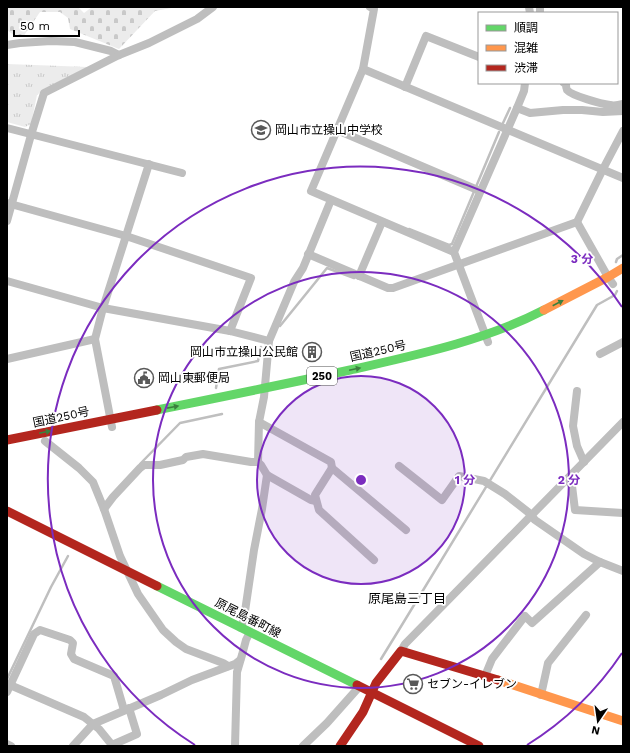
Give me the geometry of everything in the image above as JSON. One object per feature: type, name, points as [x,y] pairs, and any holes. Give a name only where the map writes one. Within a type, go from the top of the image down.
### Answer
[{"type":"main road","name":"国道250号","points":[[420,363],[486,338],[538,321],[611,280],[623,268]]},
{"type":"main road","name":"国道250号","points":[[611,280],[623,278]]},
{"type":"main road","name":"国道250号","points":[[264,393],[486,338]]},
{"type":"main road","name":"国道250号","points":[[18,442],[404,367]]},
{"type":"main road","name":"国道250号","points":[[7,440],[18,442],[40,442],[111,423]]},
{"type":"main road","name":"原尾島番町線","points":[[7,511],[479,746]]},
{"type":"main road","points":[[340,746],[363,712],[376,683],[401,651],[485,676],[623,721]]},
{"type":"street","points":[[7,221],[9,204],[44,93],[119,54],[149,43],[197,19],[213,7]]},
{"type":"street","points":[[370,7],[374,9],[363,69],[311,192],[454,252]]},
{"type":"street","points":[[405,87],[426,36],[478,57]]},
{"type":"street","points":[[7,44],[50,41],[75,42],[119,54]]},
{"type":"street","points":[[363,69],[623,178]]},
{"type":"street","points":[[486,338],[454,252],[477,190],[517,108],[524,91],[525,84]]},
{"type":"street","points":[[566,84],[570,93],[598,103],[611,106],[623,104]]},
{"type":"street","points":[[517,108],[530,113],[562,110],[603,112],[623,111]]},
{"type":"street","points":[[7,128],[182,173]]},
{"type":"street","points":[[336,130],[477,190]]},
{"type":"street","points":[[308,254],[388,288],[393,288],[577,222],[623,131]]},
{"type":"street","points":[[111,423],[95,339],[103,308],[149,164]]},
{"type":"street","points":[[316,501],[311,500],[267,475],[258,462],[259,422],[264,393],[269,341],[294,282],[303,268],[331,200]]},
{"type":"street","points":[[9,204],[126,236],[251,278],[230,331]]},
{"type":"street","points":[[359,276],[382,222]]},
{"type":"street","points":[[577,222],[611,280]]},
{"type":"street","points":[[7,281],[103,308],[230,331],[269,341]]},
{"type":"street","points":[[7,359],[95,339]]},
{"type":"street","points":[[600,354],[623,342]]},
{"type":"street","points":[[577,391],[573,426],[577,446],[584,462]]},
{"type":"street","points":[[259,422],[331,462],[332,468],[406,530]]},
{"type":"street","points":[[401,651],[405,644],[623,422]]},
{"type":"street","points":[[7,435],[18,442]]},
{"type":"street","points":[[40,442],[79,468],[92,482],[103,506],[120,556],[138,594],[163,630],[169,637],[186,649],[228,666]]},
{"type":"street","points":[[103,506],[144,465],[160,465],[183,460],[186,457],[203,454],[258,462]]},
{"type":"street","points":[[398,466],[442,500],[459,476],[488,483],[505,494],[535,520],[584,554],[623,571]]},
{"type":"street","points":[[332,468],[315,495],[319,510],[374,560]]},
{"type":"street","points":[[241,628],[244,618],[267,475]]},
{"type":"street","points":[[567,479],[572,486],[575,510],[623,513]]},
{"type":"street","points":[[485,676],[492,659],[525,616],[532,623],[600,562]]},
{"type":"street","points":[[541,694],[548,663],[586,615]]},
{"type":"street","points":[[40,630],[70,640],[73,643],[71,654],[74,659],[114,676],[137,734],[112,746],[99,729],[84,717],[9,688],[34,634],[40,630]]},
{"type":"street","points":[[235,746],[237,672],[246,640],[250,632]]},
{"type":"street","points":[[73,746],[93,724],[192,680],[234,664],[240,660]]},
{"type":"street","points":[[304,746],[359,687]]},
{"type":"street","points":[[7,744],[11,746]]},
{"type":"green space","points":[[7,7],[78,7],[84,13],[92,7],[177,7],[155,11],[119,49],[70,29],[68,18],[60,12],[40,12],[23,37],[15,36],[7,30]]},
{"type":"green space","points":[[7,64],[88,67],[44,89],[37,95],[31,124],[25,127],[7,122]]},
{"type":"waterway","points":[[503,123],[510,108]]},
{"type":"waterway","points":[[409,229],[449,245],[452,244],[499,132]]},
{"type":"waterway","points":[[616,262],[617,259],[623,255]]},
{"type":"waterway","points":[[280,326],[327,268],[354,277]]},
{"type":"waterway","points":[[381,659],[597,305],[615,295],[617,291]]},
{"type":"waterway","points":[[216,388],[219,369],[258,361],[261,347]]},
{"type":"waterway","points":[[140,464],[180,423],[222,414]]},
{"type":"waterway","points":[[7,679],[51,587],[68,556]]},
{"type":"traffic: fast","points":[[157,410],[425,353],[474,339],[521,321],[544,310]]},
{"type":"traffic: fast","points":[[157,586],[357,685]]},
{"type":"traffic: slow","points":[[544,310],[623,268]]},
{"type":"traffic: slow","points":[[498,680],[623,721]]},
{"type":"traffic: jam","points":[[7,440],[157,410]]},
{"type":"traffic: jam","points":[[7,511],[157,586]]},
{"type":"traffic: jam","points":[[340,746],[363,712],[376,683],[401,651],[498,680]]},
{"type":"traffic: jam","points":[[357,685],[479,746]]},
{"type":"place","name":"岡山市立操山中学校","points":[[261,130]]},
{"type":"place","name":"岡山市立操山公民館","points":[[312,352]]},
{"type":"place","name":"岡山東郵便局","points":[[144,378]]},
{"type":"place","name":"セブン-イレブン","points":[[413,684]]},
{"type":"district","name":"原尾島三丁目","points":[[407,598]]}]
